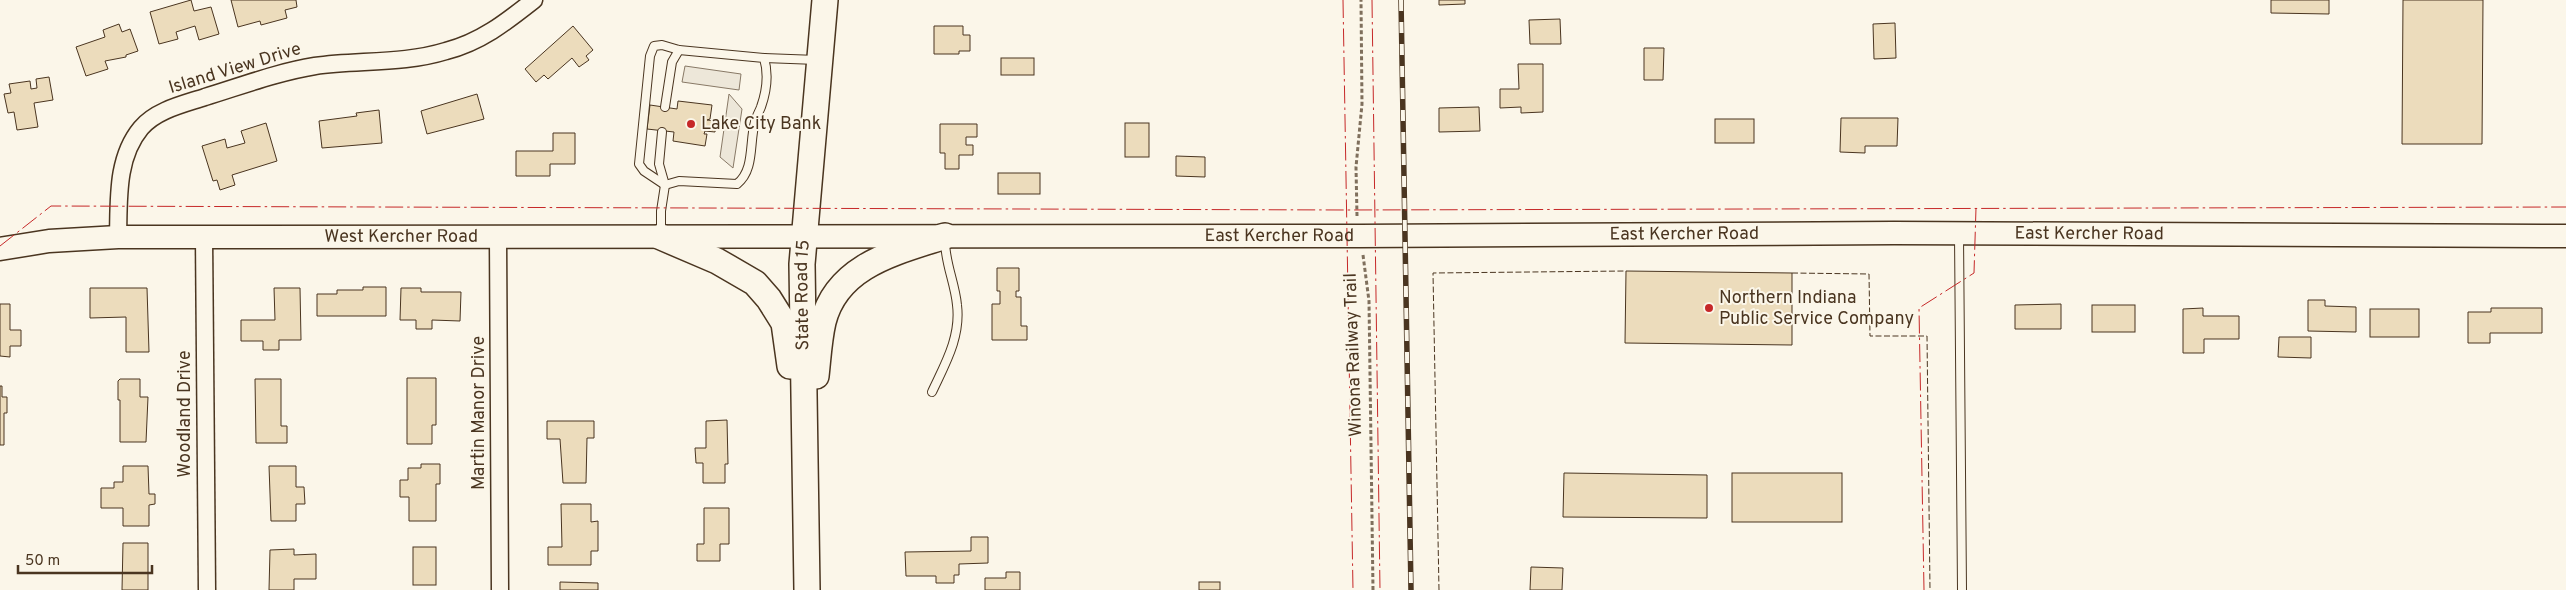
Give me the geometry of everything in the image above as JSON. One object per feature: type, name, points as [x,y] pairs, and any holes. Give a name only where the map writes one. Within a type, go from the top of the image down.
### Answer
[{"type":"main road","name":"State Road 15","points":[[807,590],[802,264],[825,0]]},
{"type":"main road","name":"East Kercher Road","points":[[803,237],[1959,233],[2566,236]]},
{"type":"main road","points":[[804,468],[823,322],[832,298],[850,277],[884,256],[944,236]]},
{"type":"main road","name":"West Kercher Road","points":[[0,249],[49,241],[118,237],[803,237]]},
{"type":"main road","points":[[662,237],[737,272],[755,283],[769,299],[784,323],[804,468]]},
{"type":"street","name":"Island View Drive","points":[[118,237],[124,159],[142,127],[158,115],[180,105],[287,72],[315,66],[424,57],[448,51],[474,42],[499,28],[534,0]]},
{"type":"street","name":"Woodland Drive","points":[[204,237],[207,590]]},
{"type":"street","name":"Martin Manor Drive","points":[[498,237],[500,590]]},
{"type":"lane","points":[[764,58],[768,73],[766,94],[755,120],[749,166],[742,180],[737,184],[724,185],[679,181],[665,185],[644,171],[639,164],[639,152],[650,56],[654,46],[662,45],[679,50],[764,58],[819,60]]},
{"type":"lane","points":[[666,107],[672,62],[679,50]]},
{"type":"lane","points":[[662,132],[659,164],[665,185],[661,211],[662,237]]},
{"type":"lane","points":[[1959,233],[1962,590]]},
{"type":"lane","points":[[932,392],[953,349],[957,321],[958,305],[945,258],[944,236]]},
{"type":"path","name":"Winona Railway Trail","points":[[1361,0],[1362,104],[1356,166],[1356,205],[1369,301],[1374,590]]},
{"type":"shaded area","points":[[685,66],[741,74],[739,90],[682,82]]},
{"type":"shaded area","points":[[729,94],[742,109],[733,168],[720,157]]},
{"type":"building","points":[[191,0],[194,11],[211,7],[219,34],[199,40],[195,26],[176,32],[178,39],[159,44],[150,12]]},
{"type":"building","points":[[231,0],[296,0],[297,7],[285,10],[287,18],[261,25],[260,21],[238,27]]},
{"type":"building","points":[[1439,0],[1465,0],[1465,4],[1439,5]]},
{"type":"building","points":[[2271,0],[2329,0],[2329,14],[2271,13]]},
{"type":"building","points":[[2403,0],[2483,0],[2482,144],[2402,144]]},
{"type":"building","points":[[1560,19],[1561,44],[1530,44],[1529,20]]},
{"type":"building","points":[[1895,23],[1896,58],[1874,59],[1873,24]]},
{"type":"building","points":[[119,24],[122,32],[130,29],[138,51],[126,55],[126,57],[105,61],[108,69],[86,76],[76,47],[105,37],[103,30]]},
{"type":"building","points":[[573,26],[593,50],[586,56],[589,60],[579,67],[572,58],[548,79],[544,75],[536,82],[525,69]]},
{"type":"building","points":[[934,26],[963,26],[963,35],[970,35],[970,51],[959,51],[959,54],[934,54]]},
{"type":"building","points":[[1644,48],[1664,48],[1663,80],[1644,80]]},
{"type":"building","points":[[1001,58],[1034,58],[1034,75],[1001,75]]},
{"type":"building","points":[[1518,64],[1543,64],[1543,112],[1521,113],[1521,107],[1500,108],[1500,89],[1519,89]]},
{"type":"building","points":[[49,77],[53,100],[34,103],[38,127],[17,130],[14,112],[8,113],[4,94],[11,93],[9,84],[30,81],[31,89],[37,88],[36,79]]},
{"type":"building","points":[[477,94],[484,119],[427,134],[421,111]]},
{"type":"building","points":[[678,101],[712,105],[710,119],[707,120],[716,121],[715,132],[705,131],[704,134],[707,134],[705,146],[673,141],[674,132],[647,129],[650,105],[677,109]]},
{"type":"building","points":[[1479,107],[1480,131],[1439,132],[1439,108]]},
{"type":"building","points":[[379,110],[382,143],[322,148],[319,121],[357,116],[356,113]]},
{"type":"building","points":[[1841,118],[1898,118],[1897,146],[1865,146],[1865,153],[1840,152]]},
{"type":"building","points":[[1715,119],[1754,119],[1754,143],[1715,143]]},
{"type":"building","points":[[266,123],[277,161],[232,175],[235,185],[220,190],[217,180],[213,181],[202,146],[225,139],[227,148],[245,143],[241,131]]},
{"type":"building","points":[[1125,123],[1149,123],[1149,157],[1125,157]]},
{"type":"building","points":[[940,124],[977,124],[977,137],[966,137],[966,145],[973,145],[973,155],[959,155],[959,169],[945,169],[945,153],[940,153]]},
{"type":"building","points":[[553,133],[575,133],[575,164],[550,164],[550,176],[516,176],[516,151],[553,151]]},
{"type":"building","points":[[1176,156],[1205,157],[1205,177],[1176,176]]},
{"type":"building","points":[[998,173],[1040,173],[1040,194],[998,194]]},
{"type":"building","points":[[997,268],[1019,268],[1019,291],[1016,291],[1016,297],[1021,297],[1021,326],[1027,326],[1027,340],[992,340],[992,304],[1000,304],[1000,291],[997,291]]},
{"type":"building","name":"Northern Indiana Public Service Company","points":[[1626,271],[1792,273],[1792,345],[1625,343]]},
{"type":"building","points":[[363,287],[386,287],[386,316],[317,316],[317,294],[337,294],[337,290],[363,290]]},
{"type":"building","points":[[90,288],[147,288],[149,352],[126,352],[126,317],[90,318]]},
{"type":"building","points":[[274,288],[300,288],[301,340],[279,340],[279,350],[263,350],[263,341],[241,341],[241,320],[275,320]]},
{"type":"building","points":[[401,288],[421,288],[421,292],[461,292],[460,321],[432,320],[432,329],[416,329],[416,320],[400,320]]},
{"type":"building","points":[[2308,300],[2325,300],[2325,306],[2356,307],[2356,332],[2308,331]]},
{"type":"building","points":[[0,304],[10,304],[10,330],[21,330],[21,346],[10,346],[10,357],[0,356]]},
{"type":"building","points":[[2061,304],[2061,329],[2015,329],[2015,305]]},
{"type":"building","points":[[2092,305],[2135,305],[2135,332],[2092,332]]},
{"type":"building","points":[[2203,308],[2203,316],[2239,316],[2239,339],[2204,339],[2204,353],[2183,353],[2183,309]]},
{"type":"building","points":[[2491,308],[2542,308],[2542,333],[2490,333],[2490,343],[2468,343],[2468,312],[2491,312]]},
{"type":"building","points":[[2370,309],[2419,309],[2419,337],[2370,337]]},
{"type":"building","points":[[2279,337],[2311,337],[2311,358],[2278,357]]},
{"type":"building","points":[[407,378],[436,378],[436,425],[432,425],[432,444],[407,444]]},
{"type":"building","points":[[120,379],[140,379],[140,397],[148,397],[146,442],[120,442],[118,381]]},
{"type":"building","points":[[255,379],[281,379],[281,426],[287,426],[287,443],[256,443]]},
{"type":"building","points":[[0,386],[2,386],[2,397],[7,397],[7,413],[4,413],[4,445],[0,445]]},
{"type":"building","points":[[727,420],[728,464],[725,464],[725,483],[703,483],[703,463],[696,463],[695,448],[706,448],[706,421]]},
{"type":"building","points":[[547,421],[594,421],[594,438],[587,438],[586,483],[563,483],[560,439],[547,439]]},
{"type":"building","points":[[421,464],[440,464],[440,484],[436,484],[436,521],[409,521],[409,497],[400,497],[400,480],[408,480],[408,468],[421,468]]},
{"type":"building","points":[[123,466],[148,466],[149,494],[155,494],[155,504],[149,505],[149,526],[123,526],[123,508],[101,508],[101,488],[114,488],[114,482],[123,482]]},
{"type":"building","points":[[269,466],[296,466],[296,487],[304,487],[305,504],[296,504],[296,521],[271,521]]},
{"type":"building","points":[[1564,473],[1707,475],[1707,518],[1563,517]]},
{"type":"building","points":[[1732,473],[1842,473],[1842,522],[1732,522]]},
{"type":"building","points":[[561,504],[591,504],[591,522],[598,521],[598,551],[591,551],[591,565],[548,565],[548,547],[562,547]]},
{"type":"building","points":[[704,508],[729,508],[729,544],[720,544],[720,561],[697,561],[697,544],[704,544]]},
{"type":"building","points":[[971,537],[988,537],[988,563],[959,564],[959,575],[954,575],[954,583],[936,583],[936,576],[906,576],[905,552],[971,551]]},
{"type":"building","points":[[123,543],[148,543],[148,590],[122,590]]},
{"type":"building","points":[[413,547],[436,547],[436,585],[413,585]]},
{"type":"building","points":[[294,549],[294,555],[316,554],[316,579],[294,579],[294,590],[269,590],[270,550]]},
{"type":"building","points":[[1531,567],[1563,568],[1562,590],[1530,590]]},
{"type":"building","points":[[1006,572],[1020,572],[1020,590],[985,590],[985,578],[1006,578]]},
{"type":"building","points":[[560,582],[598,583],[598,590],[560,590]]},
{"type":"building","points":[[1199,582],[1220,582],[1220,590],[1199,590]]},
{"type":"railway","points":[[1401,0],[1411,590]]},
{"type":"fence","points":[[1439,590],[1433,273],[1626,271]]},
{"type":"fence","points":[[1792,273],[1869,274],[1870,336],[1927,336],[1930,590]]},
{"type":"power","points":[[1343,0],[1353,590]]},
{"type":"power","points":[[1372,0],[1380,590]]},
{"type":"power","points":[[0,246],[51,206],[1346,210],[2566,207]]},
{"type":"power","points":[[1924,590],[1919,308],[1974,273],[1976,208]]},
{"type":"place","name":"Lake City Bank","points":[[691,124]]},
{"type":"place","name":"Northern Indiana Public Service Company","points":[[1709,308]]}]
